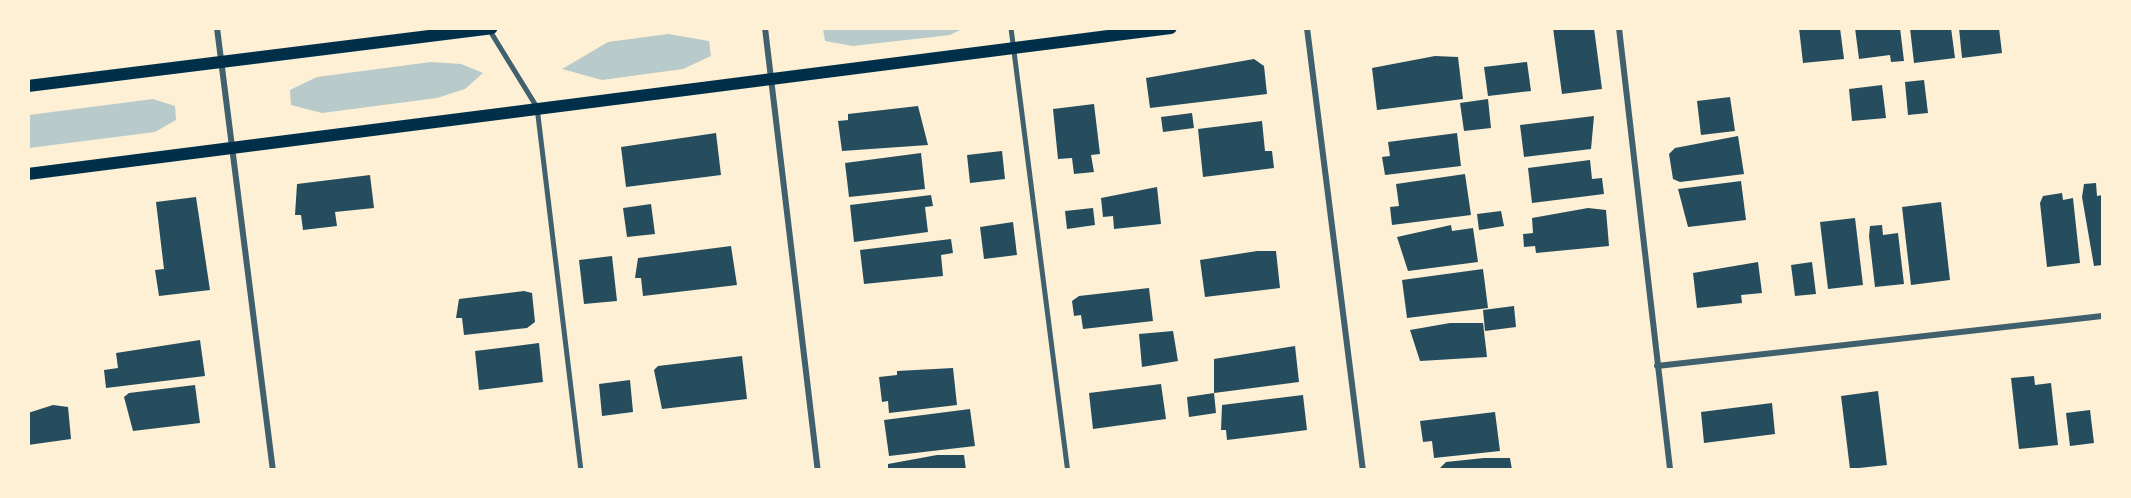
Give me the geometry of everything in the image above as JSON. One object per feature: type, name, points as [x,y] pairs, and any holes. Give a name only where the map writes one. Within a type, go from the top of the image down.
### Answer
[{"type":"main road","points":[[28,174],[537,107],[1171,28]]},
{"type":"main road","points":[[28,86],[220,60],[489,29]]},
{"type":"street","points":[[217,28],[273,470]]},
{"type":"street","points":[[765,28],[818,470]]},
{"type":"street","points":[[1308,28],[1363,470]]},
{"type":"street","points":[[1618,28],[1670,470]]},
{"type":"street","points":[[1657,366],[2103,316]]},
{"type":"lane","points":[[1011,28],[1068,470]]},
{"type":"lane","points":[[489,29],[537,107],[581,470]]},
{"type":"shaded area","points":[[823,28],[962,29],[950,35],[853,46],[825,41]]},
{"type":"shaded area","points":[[668,34],[709,41],[711,56],[683,69],[602,80],[562,69],[608,42]]},
{"type":"shaded area","points":[[431,62],[461,64],[483,73],[465,89],[437,98],[322,113],[291,105],[290,90],[317,77]]},
{"type":"shaded area","points":[[153,99],[175,106],[176,120],[155,132],[29,148],[29,115]]},
{"type":"building","points":[[1553,28],[1594,28],[1602,89],[1562,94]]},
{"type":"building","points":[[1799,28],[1840,28],[1844,59],[1803,63]]},
{"type":"building","points":[[1855,28],[1900,28],[1904,61],[1891,62],[1890,55],[1859,59]]},
{"type":"building","points":[[1910,28],[1951,28],[1955,58],[1914,63]]},
{"type":"building","points":[[1959,28],[1999,28],[2002,53],[1962,58]]},
{"type":"building","points":[[1435,56],[1458,57],[1463,99],[1377,110],[1372,68]]},
{"type":"building","points":[[1254,59],[1264,66],[1267,94],[1150,108],[1146,78]]},
{"type":"building","points":[[1527,62],[1531,91],[1488,96],[1484,67]]},
{"type":"building","points":[[1924,80],[1928,113],[1908,115],[1905,82]]},
{"type":"building","points":[[1882,85],[1886,118],[1852,121],[1849,89]]},
{"type":"building","points":[[1730,97],[1735,131],[1701,135],[1697,101]]},
{"type":"building","points":[[1488,99],[1491,128],[1464,131],[1460,103]]},
{"type":"building","points":[[1094,104],[1100,154],[1091,155],[1094,172],[1074,174],[1072,158],[1058,159],[1053,109]]},
{"type":"building","points":[[918,106],[928,145],[842,151],[838,121],[848,120],[848,114]]},
{"type":"building","points":[[1192,113],[1194,128],[1163,132],[1161,117]]},
{"type":"building","points":[[1594,116],[1591,149],[1524,157],[1520,125]]},
{"type":"building","points":[[1262,121],[1265,151],[1272,151],[1274,168],[1203,177],[1198,129]]},
{"type":"building","points":[[716,133],[721,175],[626,187],[621,147]]},
{"type":"building","points":[[1457,133],[1461,166],[1385,175],[1382,157],[1390,156],[1388,142]]},
{"type":"building","points":[[1738,136],[1744,174],[1680,182],[1673,179],[1669,154],[1675,148]]},
{"type":"building","points":[[1002,151],[1005,179],[970,183],[967,155]]},
{"type":"building","points":[[921,153],[925,189],[849,197],[845,163]]},
{"type":"building","points":[[1590,160],[1592,179],[1602,178],[1604,194],[1532,203],[1528,168]]},
{"type":"building","points":[[1465,174],[1471,215],[1392,225],[1390,207],[1399,206],[1396,184]]},
{"type":"building","points":[[370,175],[374,208],[335,212],[337,226],[303,230],[301,215],[295,215],[297,184]]},
{"type":"building","points":[[1741,181],[1746,220],[1688,227],[1678,189]]},
{"type":"building","points":[[2096,183],[2097,196],[2102,195],[2102,265],[2094,266],[2082,197],[2084,184]]},
{"type":"building","points":[[1157,187],[1161,224],[1114,229],[1113,216],[1103,217],[1101,198]]},
{"type":"building","points":[[2062,193],[2063,200],[2073,198],[2080,263],[2047,267],[2040,203],[2043,196]]},
{"type":"building","points":[[931,195],[933,206],[925,207],[928,232],[854,242],[850,205]]},
{"type":"building","points":[[196,197],[210,290],[159,296],[155,270],[164,269],[156,202]]},
{"type":"building","points":[[1941,202],[1950,280],[1911,285],[1902,207]]},
{"type":"building","points":[[651,204],[655,234],[627,237],[623,208]]},
{"type":"building","points":[[1093,208],[1095,225],[1067,229],[1065,211]]},
{"type":"building","points":[[1588,208],[1606,210],[1609,246],[1536,253],[1535,246],[1524,247],[1523,234],[1533,233],[1532,218]]},
{"type":"building","points":[[1501,211],[1504,226],[1479,230],[1477,214]]},
{"type":"building","points":[[1855,218],[1863,285],[1828,289],[1820,222]]},
{"type":"building","points":[[1013,222],[1017,255],[984,259],[980,227]]},
{"type":"building","points":[[1451,225],[1452,231],[1473,228],[1478,262],[1408,271],[1397,237]]},
{"type":"building","points":[[1882,225],[1883,235],[1898,233],[1904,284],[1875,287],[1869,236],[1870,226]]},
{"type":"building","points":[[951,239],[953,253],[941,255],[943,276],[864,284],[860,250]]},
{"type":"building","points":[[731,246],[737,285],[643,296],[641,278],[635,278],[638,258]]},
{"type":"building","points":[[1257,251],[1276,251],[1280,288],[1205,297],[1200,260]]},
{"type":"building","points":[[612,256],[617,301],[584,304],[579,260]]},
{"type":"building","points":[[1758,262],[1762,293],[1741,295],[1742,303],[1697,308],[1693,273]]},
{"type":"building","points":[[1812,262],[1816,294],[1795,296],[1791,265]]},
{"type":"building","points":[[1483,269],[1488,308],[1407,318],[1402,280]]},
{"type":"building","points":[[1149,288],[1153,321],[1083,329],[1081,315],[1074,316],[1072,301],[1079,296]]},
{"type":"building","points":[[524,291],[532,293],[535,322],[527,328],[464,335],[462,318],[456,318],[459,299]]},
{"type":"building","points":[[1514,306],[1516,327],[1485,331],[1483,310]]},
{"type":"building","points":[[1450,323],[1483,323],[1487,357],[1420,361],[1410,330]]},
{"type":"building","points":[[1173,331],[1178,361],[1142,367],[1139,334]]},
{"type":"building","points":[[200,340],[205,376],[106,388],[104,370],[118,368],[116,353]]},
{"type":"building","points":[[539,343],[543,382],[479,390],[475,351]]},
{"type":"building","points":[[1295,346],[1299,382],[1214,393],[1214,359]]},
{"type":"building","points":[[742,356],[747,399],[662,409],[654,370],[658,366]]},
{"type":"building","points":[[953,368],[957,405],[889,413],[888,401],[882,402],[879,377],[897,375],[897,371]]},
{"type":"building","points":[[2034,376],[2035,385],[2051,383],[2058,445],[2019,449],[2011,378]]},
{"type":"building","points":[[630,380],[633,412],[602,416],[599,384]]},
{"type":"building","points":[[1161,384],[1166,419],[1093,429],[1089,393]]},
{"type":"building","points":[[195,385],[200,423],[133,431],[124,397],[129,393]]},
{"type":"building","points":[[1878,391],[1887,465],[1850,469],[1841,396]]},
{"type":"building","points":[[1214,393],[1216,413],[1189,417],[1187,397]]},
{"type":"building","points":[[1303,395],[1307,430],[1227,440],[1226,430],[1221,430],[1222,405]]},
{"type":"building","points":[[1772,403],[1775,434],[1704,443],[1701,412]]},
{"type":"building","points":[[53,405],[68,407],[71,439],[28,445],[28,413]]},
{"type":"building","points":[[970,409],[975,446],[889,456],[884,420]]},
{"type":"building","points":[[2090,410],[2094,443],[2070,446],[2066,413]]},
{"type":"building","points":[[1495,412],[1500,451],[1434,458],[1432,441],[1423,442],[1420,421]]},
{"type":"building","points":[[937,455],[964,455],[966,470],[888,470],[888,464]]},
{"type":"building","points":[[1510,458],[1512,470],[1438,470],[1446,462]]}]
